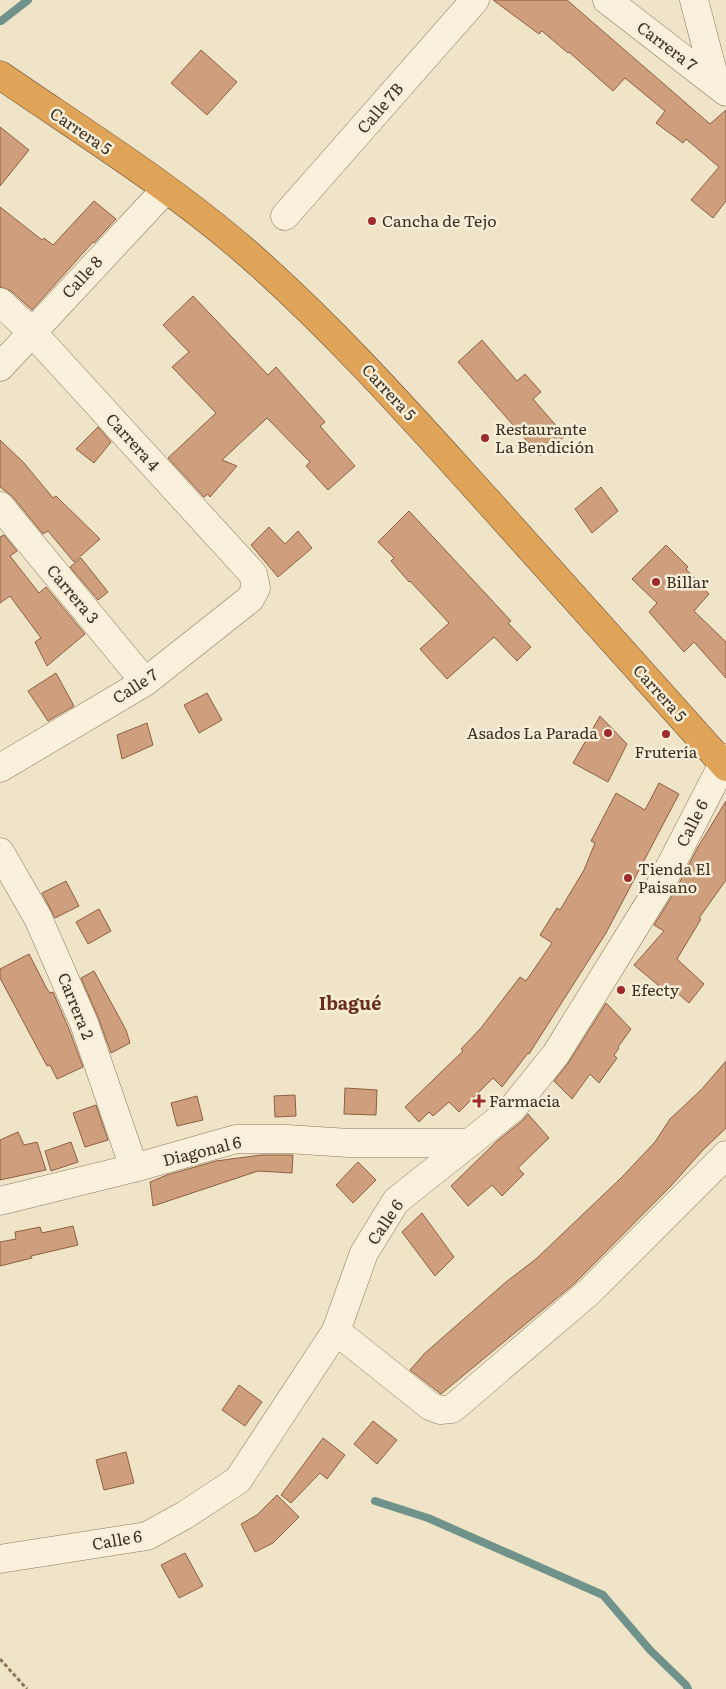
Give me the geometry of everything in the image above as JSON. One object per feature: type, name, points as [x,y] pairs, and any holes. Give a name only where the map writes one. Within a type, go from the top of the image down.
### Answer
[{"type":"highway","name":"Carrera 5","points":[[0,75],[166,189],[245,251],[348,347],[725,762]]},
{"type":"street","name":"Calle 7B","points":[[284,216],[475,0]]},
{"type":"street","name":"Carrera 7","points":[[607,0],[721,88]]},
{"type":"street","points":[[700,2],[721,88]]},
{"type":"street","name":"Calle 8","points":[[0,367],[166,189]]},
{"type":"street","name":"Carrera 4","points":[[0,302],[32,331],[253,574],[256,588]]},
{"type":"street","name":"Carrera 3","points":[[0,506],[145,682]]},
{"type":"street","name":"Calle 7","points":[[0,768],[145,682],[250,599],[256,588]]},
{"type":"street","name":"Calle 6","points":[[0,1560],[147,1536],[185,1515],[238,1480],[336,1331],[364,1253],[396,1201],[512,1109],[556,1054],[660,886],[725,762]]},
{"type":"street","name":"Carrera 2","points":[[0,852],[38,918],[84,1023],[134,1168]]},
{"type":"street","name":"Diagonal 6","points":[[0,1201],[134,1168],[236,1139],[468,1143]]},
{"type":"street","points":[[336,1331],[430,1406],[440,1410],[452,1409],[589,1292],[726,1155]]},
{"type":"path","points":[[0,1659],[27,1689]]},
{"type":"building","points":[[493,0],[567,0],[710,124],[726,110],[726,201],[713,218],[691,200],[719,167],[686,139],[683,143],[656,123],[665,111],[625,78],[613,91],[542,31],[539,34]]},
{"type":"building","points":[[201,50],[237,82],[207,115],[171,83]]},
{"type":"building","points":[[0,127],[29,150],[0,186]]},
{"type":"building","points":[[94,201],[116,219],[32,310],[11,291],[0,287],[0,207],[42,240],[44,238],[53,245]]},
{"type":"building","points":[[193,296],[268,375],[276,367],[325,422],[320,426],[355,466],[328,490],[306,466],[310,462],[267,418],[222,460],[237,466],[210,497],[208,494],[204,497],[168,458],[216,413],[172,367],[189,352],[163,325]]},
{"type":"building","points":[[482,340],[517,381],[525,374],[541,392],[533,399],[565,436],[540,456],[458,362]]},
{"type":"building","points":[[98,427],[111,442],[94,463],[76,449]]},
{"type":"building","points":[[0,440],[24,463],[53,498],[56,496],[100,539],[74,562],[48,531],[43,534],[12,496],[0,487]]},
{"type":"building","points":[[601,487],[618,511],[592,533],[575,509]]},
{"type":"building","points":[[409,511],[511,621],[508,623],[531,647],[517,661],[494,637],[447,679],[420,649],[449,623],[409,582],[391,561],[394,558],[378,542]]},
{"type":"building","points":[[269,527],[285,544],[298,531],[312,548],[278,577],[251,545]]},
{"type":"building","points":[[4,535],[17,551],[10,556],[39,593],[46,587],[85,634],[47,666],[35,642],[41,638],[10,596],[0,603],[0,537]]},
{"type":"building","points":[[666,545],[688,567],[686,569],[709,594],[694,611],[726,642],[726,678],[694,642],[684,652],[649,612],[657,603],[632,579]]},
{"type":"building","points":[[81,558],[108,592],[98,600],[70,567]]},
{"type":"building","points":[[56,673],[74,706],[48,721],[28,691]]},
{"type":"building","points":[[207,693],[222,720],[199,733],[184,705]]},
{"type":"building","points":[[600,716],[627,744],[608,782],[573,763]]},
{"type":"building","points":[[147,723],[153,745],[122,759],[117,735]]},
{"type":"building","points":[[659,783],[679,794],[606,933],[529,1054],[502,1087],[493,1078],[459,1112],[449,1102],[433,1116],[429,1112],[419,1122],[405,1107],[463,1051],[461,1049],[481,1028],[520,977],[526,981],[552,943],[540,935],[557,908],[560,910],[584,870],[595,843],[591,841],[616,793],[645,810]]},
{"type":"building","points":[[726,801],[726,880],[699,918],[701,919],[677,959],[704,984],[689,1003],[668,985],[664,990],[634,965],[664,931],[654,925]]},
{"type":"building","points":[[66,881],[79,906],[55,918],[42,893]]},
{"type":"building","points":[[99,909],[111,931],[88,944],[76,922]]},
{"type":"building","points":[[29,954],[47,989],[50,993],[53,992],[83,1067],[57,1079],[50,1065],[47,1066],[0,978],[0,969]]},
{"type":"building","points":[[94,971],[126,1030],[130,1043],[111,1053],[81,978]]},
{"type":"building","points":[[606,1003],[631,1029],[614,1055],[617,1058],[599,1083],[590,1074],[572,1099],[554,1081],[569,1062]]},
{"type":"building","points":[[726,1061],[726,1128],[574,1284],[441,1394],[410,1370],[425,1353],[506,1282],[536,1259],[621,1178],[655,1142],[670,1119],[701,1090]]},
{"type":"building","points":[[345,1088],[377,1090],[376,1115],[344,1114]]},
{"type":"building","points":[[295,1095],[296,1116],[275,1117],[274,1096]]},
{"type":"building","points":[[197,1096],[203,1120],[177,1126],[171,1103]]},
{"type":"building","points":[[96,1105],[108,1140],[85,1147],[73,1113]]},
{"type":"building","points":[[528,1114],[549,1138],[518,1168],[524,1174],[502,1196],[492,1185],[468,1206],[451,1186]]},
{"type":"building","points":[[18,1132],[24,1145],[37,1142],[46,1170],[0,1180],[0,1140]]},
{"type":"building","points":[[71,1142],[78,1162],[51,1171],[45,1151]]},
{"type":"building","points":[[261,1155],[293,1155],[292,1173],[258,1171],[153,1206],[150,1182],[167,1175],[216,1161]]},
{"type":"building","points":[[358,1162],[376,1180],[353,1203],[336,1185]]},
{"type":"building","points":[[422,1213],[454,1257],[435,1276],[402,1232]]},
{"type":"building","points":[[73,1226],[78,1245],[31,1256],[32,1258],[0,1266],[0,1242],[16,1239],[15,1232],[40,1227],[42,1233]]},
{"type":"building","points":[[239,1385],[262,1402],[245,1426],[222,1410]]},
{"type":"building","points":[[373,1421],[397,1440],[377,1464],[354,1444]]},
{"type":"building","points":[[323,1438],[345,1455],[327,1479],[320,1473],[291,1503],[281,1495]]},
{"type":"building","points":[[126,1452],[134,1483],[104,1490],[96,1460]]},
{"type":"building","points":[[277,1495],[299,1517],[273,1543],[255,1552],[241,1524],[257,1515]]},
{"type":"building","points":[[185,1553],[203,1586],[179,1598],[161,1565]]},
{"type":"waterway","points":[[1,21],[28,0]]},
{"type":"waterway","points":[[375,1501],[428,1518],[603,1595],[650,1650],[688,1689]]},
{"type":"place","name":"Cancha de Tejo","points":[[372,221]]},
{"type":"place","name":"Restaurante La Bendición","points":[[485,438]]},
{"type":"place","name":"Billar","points":[[656,582]]},
{"type":"place","name":"Asados La Parada","points":[[608,733]]},
{"type":"place","name":"Frutería","points":[[666,734]]},
{"type":"place","name":"Tienda El Paisano","points":[[628,878]]},
{"type":"place","name":"Efecty","points":[[621,990]]},
{"type":"place","name":"Farmacia","points":[[479,1101]]},
{"type":"district","name":"Ibagué","points":[[350,1004]]}]
